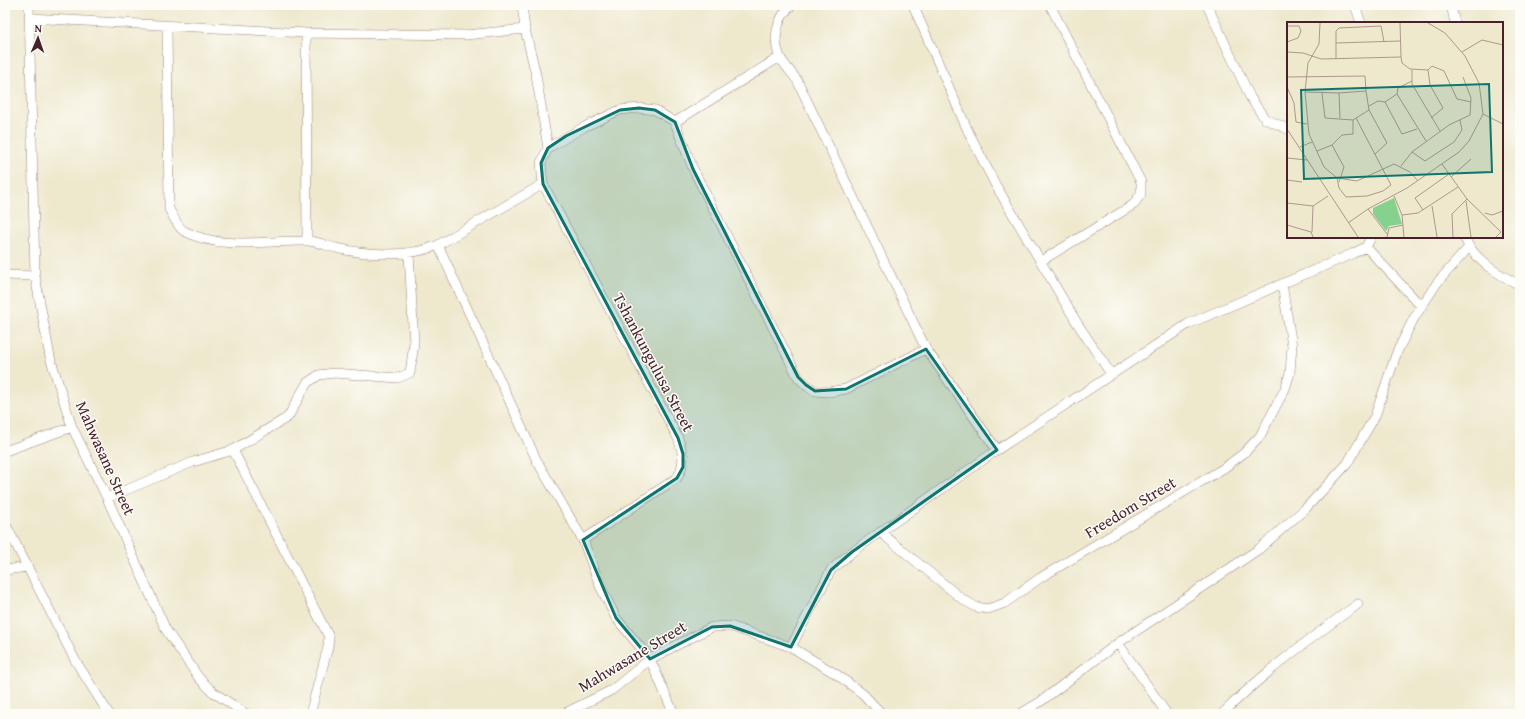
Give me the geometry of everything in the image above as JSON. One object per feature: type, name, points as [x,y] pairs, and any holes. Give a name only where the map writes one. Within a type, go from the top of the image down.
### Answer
[{"type":"street","name":"Mahwasane Street","points":[[29,5],[35,276],[50,357],[72,427],[108,498],[166,630],[199,678],[213,692],[246,714]]},
{"type":"street","points":[[522,5],[524,29],[536,75],[548,148]]},
{"type":"street","points":[[792,5],[783,12],[777,28],[780,57],[797,80],[926,349],[997,450]]},
{"type":"street","points":[[913,5],[968,131],[995,184],[1077,323],[1111,374]]},
{"type":"street","points":[[1041,262],[1133,205],[1141,194],[1141,182],[1050,5]]},
{"type":"street","points":[[1207,5],[1250,97],[1265,119],[1287,129]]},
{"type":"street","points":[[1355,5],[1361,22]]},
{"type":"street","points":[[1451,5],[1455,22]]},
{"type":"street","points":[[29,18],[306,33],[466,35],[524,29]]},
{"type":"street","points":[[167,26],[169,209],[182,231],[198,237],[233,244],[307,241],[359,252],[408,254],[424,251],[438,245],[542,184],[541,163],[548,148],[566,136],[620,110],[639,108],[655,110],[676,122],[680,140],[688,154],[693,169],[798,377],[806,385],[815,391],[829,392],[846,389],[926,349]]},
{"type":"street","points":[[306,33],[307,241]]},
{"type":"street","points":[[676,122],[780,57]]},
{"type":"street","name":"Tshankungulusa Street","points":[[542,184],[678,438],[683,454],[683,467],[677,478],[583,540]]},
{"type":"street","points":[[791,647],[832,570],[852,552],[880,532],[997,450],[1188,324],[1366,247],[1370,238]]},
{"type":"street","points":[[1464,238],[1468,247],[1484,264],[1520,285]]},
{"type":"street","points":[[438,245],[537,461],[583,540],[600,586],[616,618],[650,659],[674,714]]},
{"type":"street","points":[[1366,247],[1422,306]]},
{"type":"street","points":[[1020,714],[1040,702],[1118,642],[1259,548],[1306,508],[1347,464],[1375,416],[1397,352],[1422,306],[1437,284],[1468,247]]},
{"type":"street","points":[[108,498],[193,462],[233,450],[288,417],[307,383],[319,375],[334,373],[398,378],[410,373],[414,343],[408,254]]},
{"type":"street","points":[[5,274],[35,276]]},
{"type":"street","name":"Freedom Street","points":[[880,532],[962,599],[976,607],[988,609],[1005,603],[1040,578],[1224,468],[1244,453],[1260,436],[1285,390],[1290,373],[1292,346],[1282,284]]},
{"type":"street","points":[[5,451],[72,427]]},
{"type":"street","points":[[233,450],[329,637],[328,647],[310,714]]},
{"type":"street","points":[[5,523],[75,660],[108,714]]},
{"type":"street","points":[[5,570],[28,567]]},
{"type":"street","points":[[1222,714],[1264,676],[1316,634],[1358,604]]},
{"type":"street","name":"Mahwasane Street","points":[[563,714],[612,690],[650,659],[712,627],[730,626],[791,647],[836,674],[863,694],[882,714]]},
{"type":"street","points":[[1118,642],[1167,714]]},
{"type":"highlighted area","points":[[639,108],[655,110],[675,122],[693,169],[798,377],[806,385],[815,391],[846,389],[926,349],[997,450],[852,552],[831,570],[791,647],[730,626],[712,627],[650,659],[616,618],[583,540],[677,478],[683,467],[683,454],[678,438],[543,184],[541,163],[548,148],[566,136],[620,110]]}]
